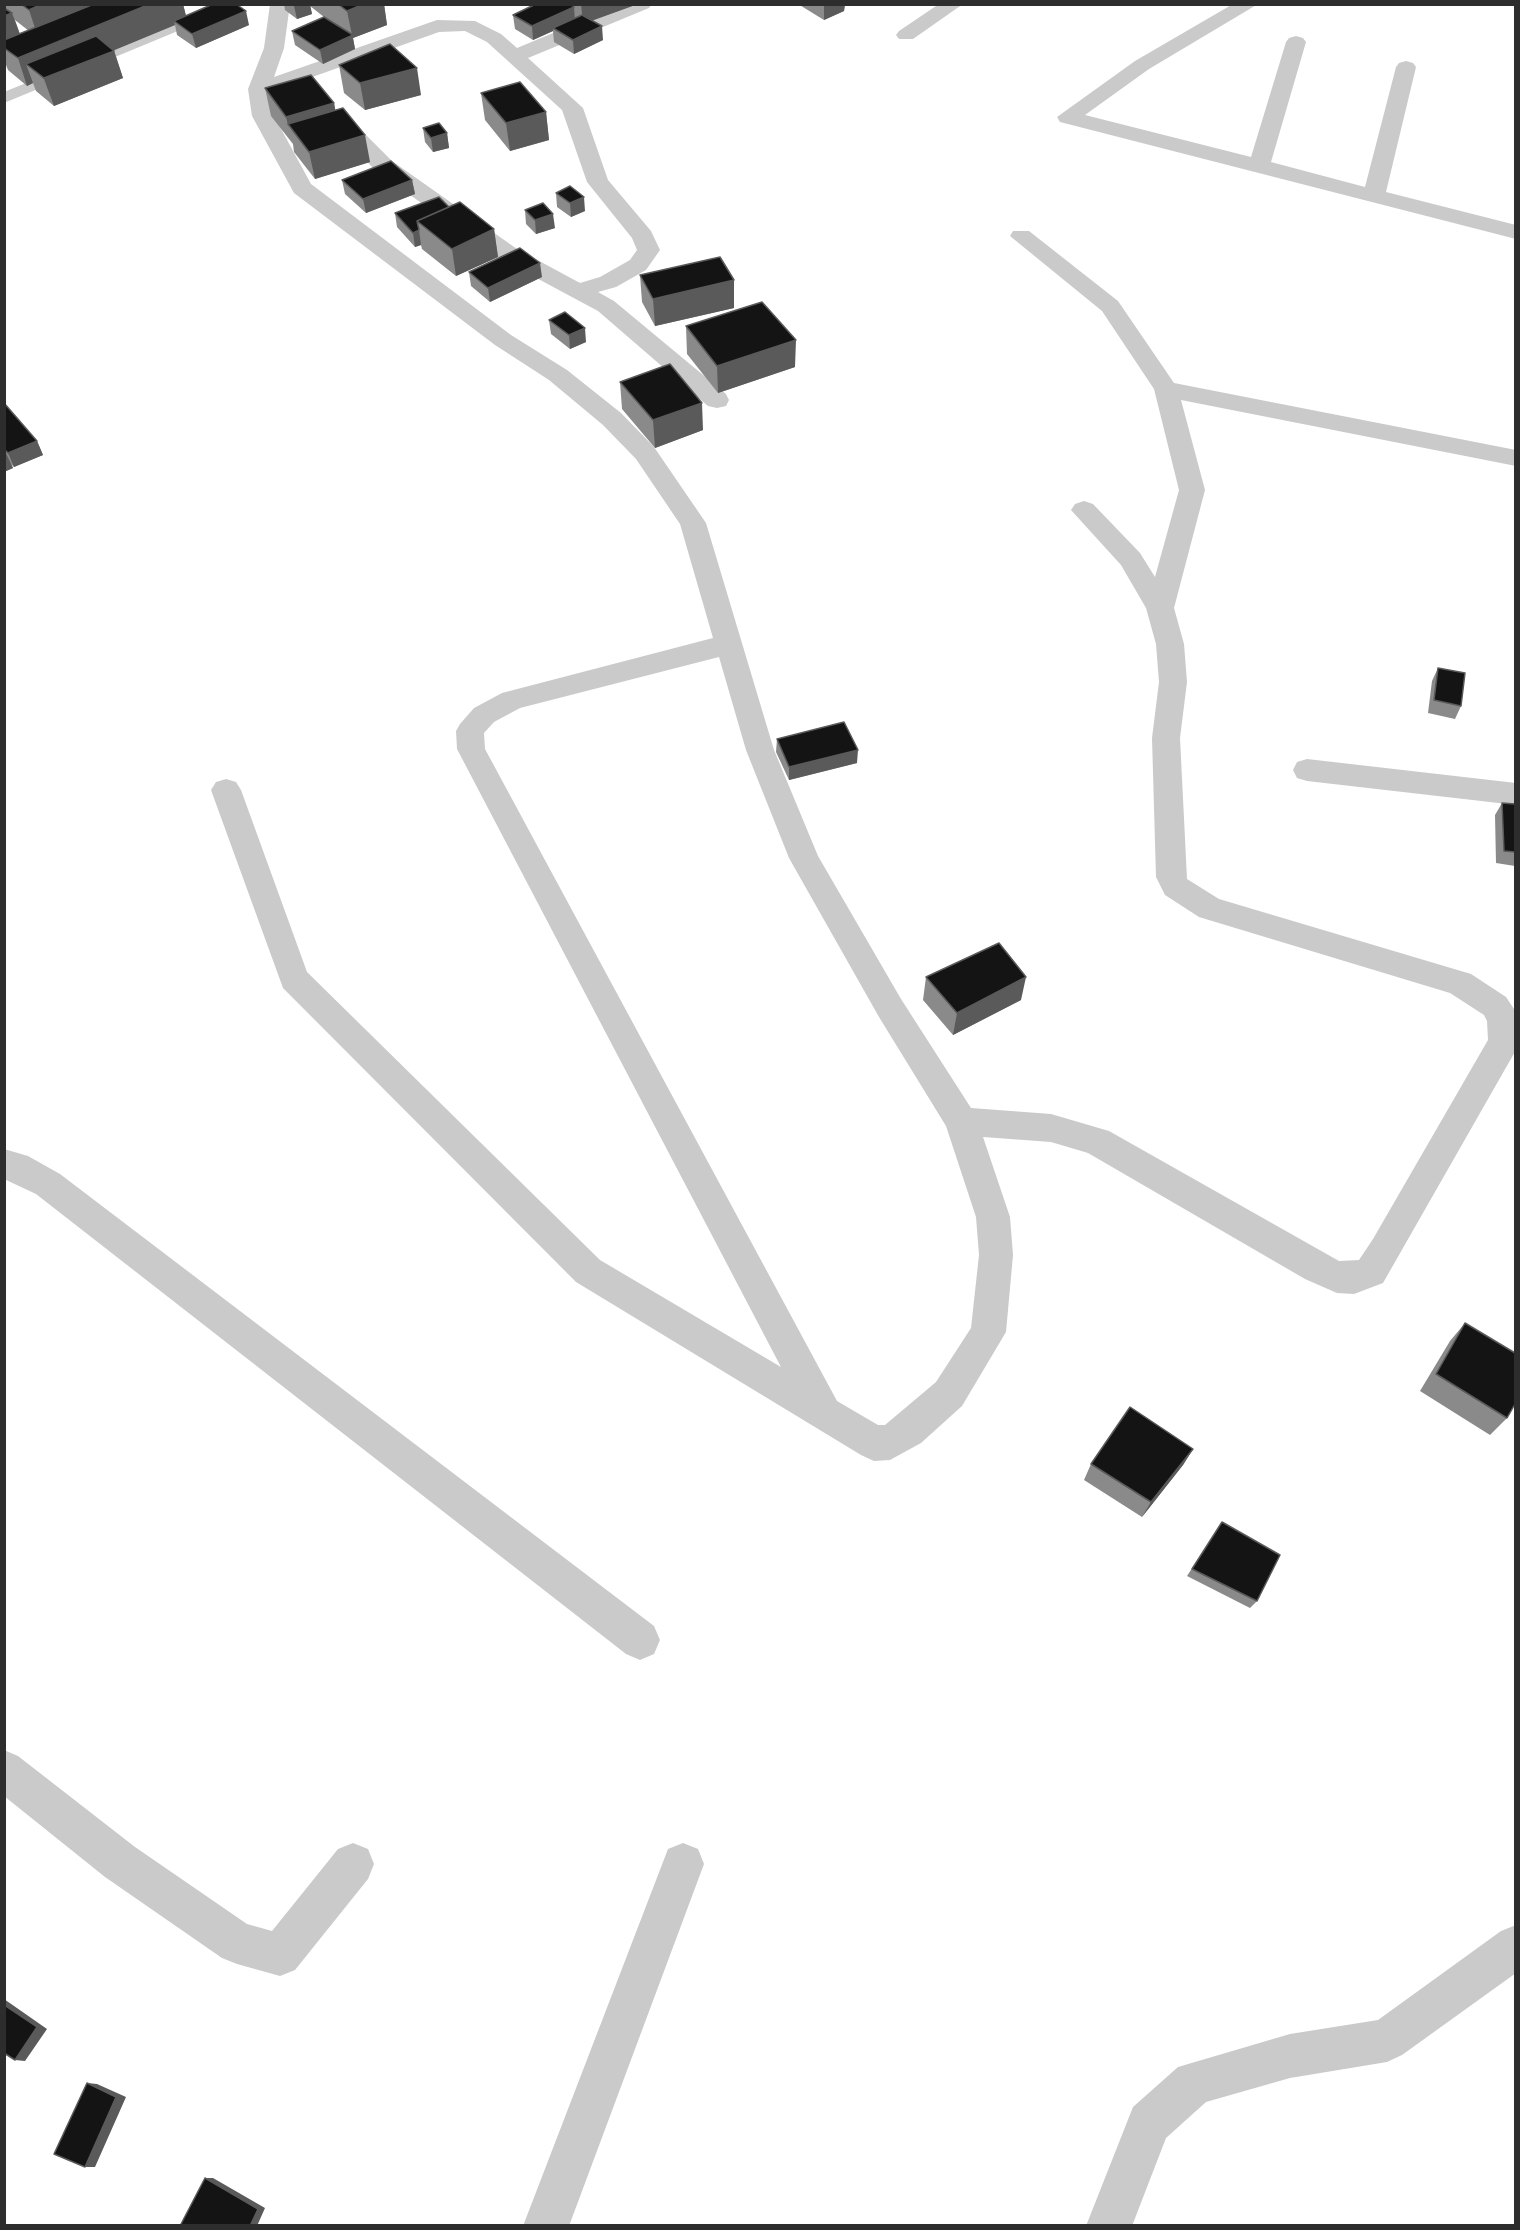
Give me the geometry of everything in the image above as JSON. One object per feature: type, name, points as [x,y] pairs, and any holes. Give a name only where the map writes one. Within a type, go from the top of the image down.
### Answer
[{"type":"street","points":[[226,790],[294,979],[588,1271],[874,1443],[890,1442],[908,1431],[949,1394],[988,1332],[996,1256],[993,1217],[961,1121],[890,1008],[804,858],[760,750],[693,523],[645,453],[612,419],[558,375],[503,340],[302,188],[263,116],[259,89],[274,48],[280,4]]},
{"type":"street","points":[[514,56],[642,4]]},
{"type":"street","points":[[906,35],[953,4]]},
{"type":"street","points":[[1248,4],[1142,65],[1068,117],[1515,232]]},
{"type":"street","points":[[259,89],[309,91],[437,26],[468,25],[494,38],[572,108],[585,152],[598,182],[643,236],[649,250],[638,265],[608,282],[579,290]]},
{"type":"street","points":[[1259,166],[1296,42]]},
{"type":"street","points":[[1374,195],[1406,67]]},
{"type":"street","points":[[309,91],[384,166],[509,254],[606,306],[717,400]]},
{"type":"street","points":[[1021,236],[1110,306],[1166,389],[1192,490],[1160,608]]},
{"type":"street","points":[[1166,389],[1515,458]]},
{"type":"street","points":[[961,1121],[1051,1128],[1097,1141],[1317,1268],[1337,1277],[1354,1278],[1371,1272],[1504,1041],[1506,1030],[1503,1019],[1495,1006],[1460,983],[1210,908],[1187,896],[1176,887],[1171,878],[1171,820],[1166,738],[1173,682],[1170,644],[1160,608],[1131,559],[1084,510]]},
{"type":"street","points":[[729,644],[512,700],[484,715],[470,731],[471,749],[825,1415]]},
{"type":"street","points":[[1307,770],[1515,794]]},
{"type":"street","points":[[4,1164],[16,1166],[48,1184],[640,1640]]},
{"type":"street","points":[[4,1770],[120,1862],[237,1943],[248,1946],[280,1954],[304,1928],[353,1864]]},
{"type":"street","points":[[546,2226],[682,1864]]},
{"type":"street","points":[[1109,2226],[1149,2122],[1194,2083],[1290,2056],[1387,2040],[1515,1946]]},
{"type":"lane","points":[[4,98],[236,4]]},
{"type":"building","points":[[21,4],[42,4],[29,10]]},
{"type":"building","points":[[94,4],[150,4],[18,58],[4,48],[4,40]]},
{"type":"building","points":[[213,4],[236,4],[246,11],[192,34],[174,21]]},
{"type":"building","points":[[338,4],[364,4],[347,11]]},
{"type":"building","points":[[536,4],[570,4],[574,7],[532,26],[513,15]]},
{"type":"building","points":[[4,8],[12,13],[4,16]]},
{"type":"building","points":[[582,15],[602,26],[573,40],[553,28]]},
{"type":"building","points":[[324,17],[353,35],[320,50],[292,31]]},
{"type":"building","points":[[96,36],[114,51],[44,78],[26,64]]},
{"type":"building","points":[[390,44],[417,68],[360,83],[339,65]]},
{"type":"building","points":[[311,75],[334,103],[286,117],[265,88]]},
{"type":"building","points":[[520,82],[546,112],[506,123],[481,93]]},
{"type":"building","points":[[343,108],[365,135],[309,152],[288,124]]},
{"type":"building","points":[[439,123],[447,133],[431,138],[423,128]]},
{"type":"building","points":[[391,161],[412,180],[363,199],[342,180]]},
{"type":"building","points":[[570,186],[584,197],[570,203],[556,193]]},
{"type":"building","points":[[439,197],[449,207],[417,221],[419,230],[413,233],[395,213]]},
{"type":"building","points":[[460,202],[494,229],[452,249],[417,221]]},
{"type":"building","points":[[543,203],[553,214],[535,220],[525,210]]},
{"type":"building","points":[[520,248],[540,263],[488,288],[469,272]]},
{"type":"building","points":[[720,257],[734,280],[653,299],[640,275]]},
{"type":"building","points":[[762,302],[796,340],[717,366],[686,326]]},
{"type":"building","points":[[565,312],[585,328],[569,335],[549,320]]},
{"type":"building","points":[[670,364],[702,403],[653,420],[620,382]]},
{"type":"building","points":[[4,403],[37,441],[8,453],[4,449]]},
{"type":"building","points":[[1438,668],[1465,673],[1461,706],[1434,700]]},
{"type":"building","points":[[844,722],[858,750],[789,767],[777,739]]},
{"type":"building","points":[[1502,803],[1515,804],[1515,852],[1504,851]]},
{"type":"building","points":[[999,943],[1026,977],[957,1013],[926,977]]},
{"type":"building","points":[[1465,1323],[1515,1353],[1515,1404],[1507,1418],[1436,1374]]},
{"type":"building","points":[[1130,1407],[1193,1449],[1151,1502],[1091,1464]]},
{"type":"building","points":[[1222,1522],[1280,1555],[1257,1601],[1192,1569]]},
{"type":"building","points":[[4,2005],[37,2027],[15,2060],[4,2053]]},
{"type":"building","points":[[87,2083],[116,2097],[85,2167],[54,2154]]},
{"type":"building","points":[[205,2178],[258,2209],[250,2226],[180,2226]]}]
